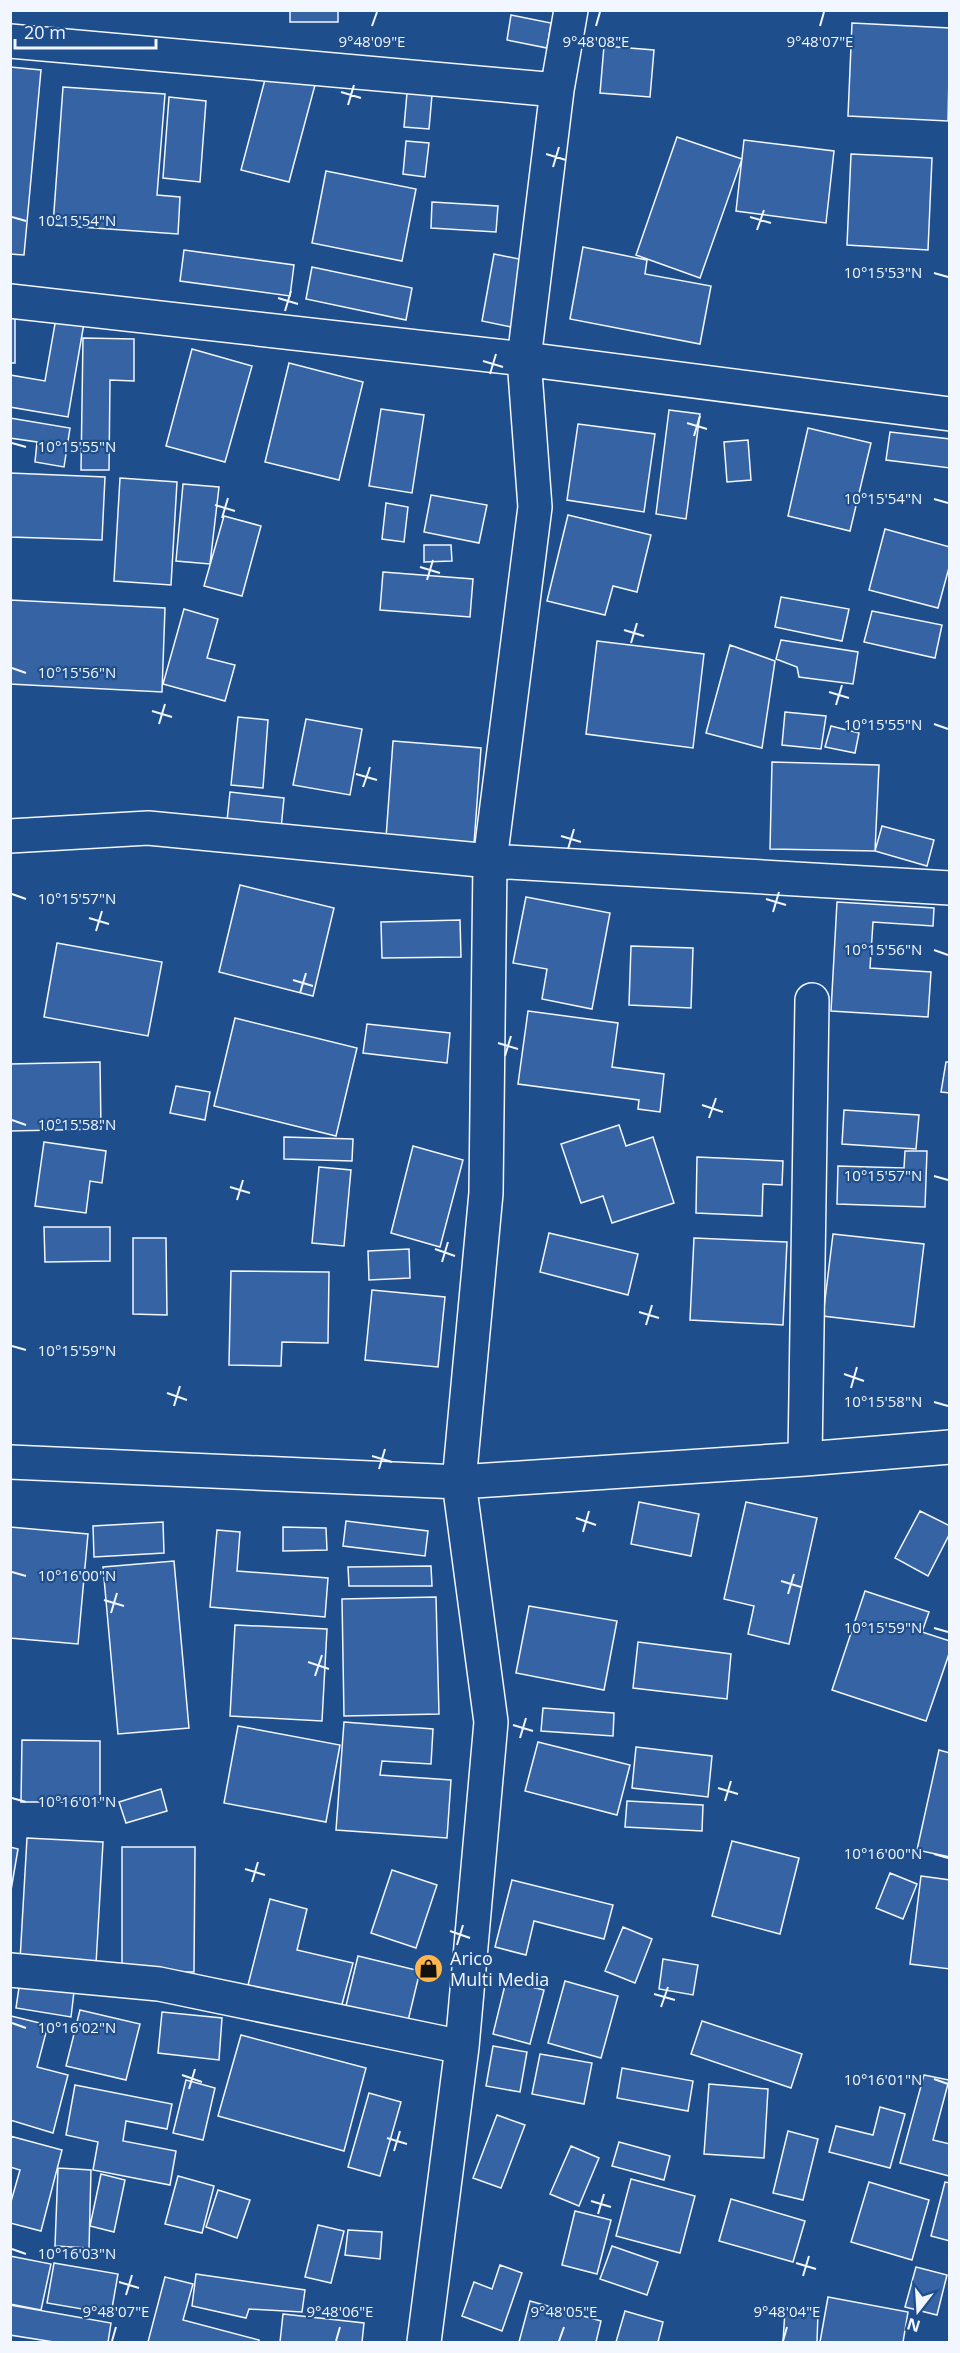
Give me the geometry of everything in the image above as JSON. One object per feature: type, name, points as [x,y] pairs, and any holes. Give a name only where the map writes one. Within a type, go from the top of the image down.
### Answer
[{"type":"street","points":[[424,2343],[462,2047],[491,1722],[459,1482],[486,1193],[490,861],[535,507],[524,359],[557,90],[571,10]]},
{"type":"street","points":[[10,41],[557,90]]},
{"type":"street","points":[[10,301],[524,359],[950,414]]},
{"type":"street","points":[[10,836],[148,828],[490,861],[950,888]]},
{"type":"street","points":[[805,1459],[812,1000]]},
{"type":"street","points":[[10,1442],[46,1464]]},
{"type":"street","points":[[10,1462],[459,1482],[950,1447]]},
{"type":"street","points":[[10,1970],[159,1984],[462,2047]]},
{"type":"building","points":[[290,10],[338,10],[338,22],[290,22]]},
{"type":"building","points":[[511,15],[551,23],[547,48],[507,40]]},
{"type":"building","points":[[852,23],[950,28],[948,121],[848,116]]},
{"type":"building","points":[[604,46],[654,50],[650,97],[600,93]]},
{"type":"building","points":[[10,67],[41,70],[24,255],[10,254]]},
{"type":"building","points":[[267,72],[315,85],[289,182],[241,170]]},
{"type":"building","points":[[63,87],[165,94],[157,195],[180,197],[178,234],[53,225]]},
{"type":"building","points":[[407,93],[432,95],[429,129],[404,127]]},
{"type":"building","points":[[169,97],[206,101],[200,182],[163,178]]},
{"type":"building","points":[[677,137],[742,159],[700,278],[636,255]]},
{"type":"building","points":[[744,140],[834,151],[826,223],[736,211]]},
{"type":"building","points":[[406,141],[429,143],[425,177],[403,174]]},
{"type":"building","points":[[851,154],[932,158],[928,250],[847,245]]},
{"type":"building","points":[[326,171],[416,189],[402,261],[312,243]]},
{"type":"building","points":[[432,202],[498,206],[496,232],[431,228]]},
{"type":"building","points":[[583,247],[647,260],[645,274],[711,286],[700,344],[570,319]]},
{"type":"building","points":[[184,250],[294,265],[290,296],[180,281]]},
{"type":"building","points":[[494,254],[524,260],[511,327],[482,321]]},
{"type":"building","points":[[312,267],[412,288],[406,320],[306,299]]},
{"type":"building","points":[[10,314],[15,314],[15,363],[10,363]]},
{"type":"building","points":[[56,318],[84,323],[68,417],[10,407],[10,375],[45,381]]},
{"type":"building","points":[[83,338],[134,339],[134,381],[110,380],[109,470],[81,470]]},
{"type":"building","points":[[192,349],[252,366],[225,462],[166,446]]},
{"type":"building","points":[[289,363],[363,382],[339,480],[265,462]]},
{"type":"building","points":[[381,409],[424,415],[412,493],[369,486]]},
{"type":"building","points":[[669,410],[700,414],[686,519],[656,514]]},
{"type":"building","points":[[10,418],[70,428],[64,467],[35,462],[37,442],[10,438]]},
{"type":"building","points":[[578,424],[655,434],[644,512],[567,500]]},
{"type":"building","points":[[808,428],[871,443],[850,531],[788,516]]},
{"type":"building","points":[[890,432],[950,439],[950,468],[886,460]]},
{"type":"building","points":[[748,440],[751,480],[727,482],[724,442]]},
{"type":"building","points":[[10,473],[105,477],[102,540],[10,537]]},
{"type":"building","points":[[120,478],[177,482],[171,585],[114,581]]},
{"type":"building","points":[[183,484],[219,487],[210,564],[176,561]]},
{"type":"building","points":[[431,495],[487,505],[479,543],[424,532]]},
{"type":"building","points":[[386,503],[408,507],[404,542],[382,539]]},
{"type":"building","points":[[568,515],[651,535],[637,592],[613,586],[605,615],[547,601]]},
{"type":"building","points":[[224,516],[261,526],[242,596],[204,586]]},
{"type":"building","points":[[885,529],[950,547],[950,564],[938,608],[869,590]]},
{"type":"building","points":[[424,545],[451,545],[452,561],[424,562]]},
{"type":"building","points":[[383,572],[473,579],[470,617],[380,610]]},
{"type":"building","points":[[781,597],[849,609],[842,641],[775,627]]},
{"type":"building","points":[[10,600],[165,608],[162,692],[10,684]]},
{"type":"building","points":[[184,609],[218,619],[207,658],[235,665],[225,701],[163,684]]},
{"type":"building","points":[[872,611],[942,625],[935,658],[864,642]]},
{"type":"building","points":[[781,640],[858,652],[853,684],[799,677],[797,667],[776,659]]},
{"type":"building","points":[[597,641],[704,654],[693,748],[586,734]]},
{"type":"building","points":[[730,645],[775,661],[762,748],[706,733]]},
{"type":"building","points":[[785,712],[826,716],[821,749],[782,745]]},
{"type":"building","points":[[238,717],[268,720],[263,788],[231,785]]},
{"type":"building","points":[[306,719],[362,729],[350,795],[293,785]]},
{"type":"building","points":[[831,726],[859,733],[855,753],[825,747]]},
{"type":"building","points":[[393,741],[481,748],[474,844],[386,838]]},
{"type":"building","points":[[772,762],[879,765],[875,851],[770,849]]},
{"type":"building","points":[[230,792],[284,798],[281,829],[227,821]]},
{"type":"building","points":[[882,826],[934,840],[927,866],[875,851]]},
{"type":"building","points":[[240,885],[334,908],[313,996],[219,972]]},
{"type":"building","points":[[526,897],[610,913],[592,1009],[542,999],[547,969],[513,963]]},
{"type":"building","points":[[837,902],[934,908],[933,926],[873,922],[870,968],[931,972],[928,1017],[831,1011]]},
{"type":"building","points":[[460,920],[461,957],[382,958],[381,922]]},
{"type":"building","points":[[57,943],[162,962],[148,1036],[44,1017]]},
{"type":"building","points":[[631,946],[693,948],[691,1008],[629,1005]]},
{"type":"building","points":[[528,1011],[618,1023],[612,1067],[664,1074],[660,1112],[638,1109],[639,1100],[518,1084]]},
{"type":"building","points":[[235,1018],[357,1048],[336,1136],[214,1106]]},
{"type":"building","points":[[367,1024],[450,1033],[447,1063],[363,1053]]},
{"type":"building","points":[[100,1062],[101,1129],[10,1131],[10,1064]]},
{"type":"building","points":[[946,1062],[950,1062],[950,1093],[941,1092]]},
{"type":"building","points":[[176,1086],[210,1092],[205,1120],[170,1113]]},
{"type":"building","points":[[844,1110],[919,1115],[916,1149],[842,1144]]},
{"type":"building","points":[[619,1125],[626,1146],[653,1137],[674,1203],[612,1223],[603,1196],[581,1203],[561,1144]]},
{"type":"building","points":[[284,1137],[353,1139],[352,1161],[284,1159]]},
{"type":"building","points":[[44,1142],[106,1151],[102,1183],[90,1181],[86,1213],[35,1206]]},
{"type":"building","points":[[413,1146],[463,1160],[440,1247],[391,1233]]},
{"type":"building","points":[[905,1151],[927,1151],[925,1207],[837,1204],[838,1166],[904,1168]]},
{"type":"building","points":[[697,1157],[783,1161],[782,1185],[763,1184],[762,1216],[696,1213]]},
{"type":"building","points":[[319,1167],[351,1170],[344,1246],[312,1243]]},
{"type":"building","points":[[44,1227],[110,1227],[110,1261],[45,1262]]},
{"type":"building","points":[[549,1233],[638,1254],[628,1295],[540,1272]]},
{"type":"building","points":[[833,1234],[924,1244],[914,1327],[823,1316]]},
{"type":"building","points":[[133,1238],[166,1238],[167,1315],[133,1314]]},
{"type":"building","points":[[694,1238],[787,1242],[783,1325],[690,1320]]},
{"type":"building","points":[[409,1249],[410,1278],[369,1280],[368,1251]]},
{"type":"building","points":[[231,1271],[329,1272],[328,1343],[282,1342],[281,1366],[229,1365]]},
{"type":"building","points":[[372,1290],[445,1297],[438,1367],[365,1360]]},
{"type":"building","points":[[639,1502],[699,1514],[691,1556],[631,1544]]},
{"type":"building","points":[[746,1502],[817,1518],[789,1644],[748,1634],[754,1606],[724,1599]]},
{"type":"building","points":[[920,1511],[950,1526],[950,1533],[928,1576],[895,1558]]},
{"type":"building","points":[[346,1521],[428,1531],[425,1556],[343,1546]]},
{"type":"building","points":[[163,1522],[164,1553],[94,1557],[93,1526]]},
{"type":"building","points":[[10,1527],[88,1534],[78,1644],[10,1638]]},
{"type":"building","points":[[283,1527],[326,1528],[327,1550],[283,1551]]},
{"type":"building","points":[[217,1530],[240,1532],[237,1571],[328,1578],[325,1617],[210,1607]]},
{"type":"building","points":[[174,1561],[189,1728],[118,1734],[103,1567]]},
{"type":"building","points":[[431,1566],[432,1586],[349,1586],[348,1567]]},
{"type":"building","points":[[865,1591],[929,1612],[922,1632],[950,1641],[950,1651],[926,1721],[832,1690]]},
{"type":"building","points":[[436,1597],[439,1714],[344,1716],[342,1599]]},
{"type":"building","points":[[529,1606],[617,1621],[604,1690],[516,1673]]},
{"type":"building","points":[[235,1625],[327,1629],[322,1721],[230,1716]]},
{"type":"building","points":[[638,1642],[731,1654],[727,1699],[633,1688]]},
{"type":"building","points":[[543,1708],[614,1713],[613,1736],[541,1731]]},
{"type":"building","points":[[344,1722],[433,1729],[431,1764],[382,1761],[380,1775],[451,1780],[447,1838],[336,1830]]},
{"type":"building","points":[[238,1726],[340,1745],[326,1822],[224,1803]]},
{"type":"building","points":[[22,1740],[100,1741],[100,1802],[21,1802]]},
{"type":"building","points":[[538,1742],[630,1765],[617,1815],[525,1791]]},
{"type":"building","points":[[636,1747],[712,1756],[708,1797],[632,1788]]},
{"type":"building","points":[[939,1750],[950,1753],[950,1857],[917,1850]]},
{"type":"building","points":[[161,1789],[167,1811],[126,1823],[119,1802]]},
{"type":"building","points":[[627,1801],[703,1805],[702,1831],[625,1827]]},
{"type":"building","points":[[27,1838],[103,1842],[96,1964],[20,1960]]},
{"type":"building","points":[[732,1841],[799,1858],[780,1934],[712,1916]]},
{"type":"building","points":[[10,1847],[18,1849],[10,1896]]},
{"type":"building","points":[[122,1847],[195,1847],[194,1972],[122,1971]]},
{"type":"building","points":[[392,1870],[437,1885],[416,1948],[371,1933]]},
{"type":"building","points":[[890,1873],[917,1884],[903,1919],[876,1908]]},
{"type":"building","points":[[921,1876],[950,1880],[950,1969],[910,1964]]},
{"type":"building","points":[[512,1880],[613,1905],[604,1939],[534,1921],[526,1955],[495,1947]]},
{"type":"building","points":[[270,1899],[307,1909],[297,1950],[353,1963],[341,2008],[248,1985]]},
{"type":"building","points":[[623,1927],[652,1939],[635,1983],[605,1971]]},
{"type":"building","points":[[358,1956],[420,1971],[407,2025],[345,2010]]},
{"type":"building","points":[[663,1959],[698,1965],[693,1995],[659,1989]]},
{"type":"building","points":[[21,1974],[75,1983],[71,2017],[16,2008]]},
{"type":"building","points":[[506,1981],[544,1990],[530,2044],[493,2034]]},
{"type":"building","points":[[565,1981],[618,1996],[601,2058],[548,2043]]},
{"type":"building","points":[[80,2010],[140,2024],[126,2080],[66,2066]]},
{"type":"building","points":[[162,2012],[222,2018],[219,2060],[158,2053]]},
{"type":"building","points":[[11,2016],[48,2025],[37,2067],[68,2075],[53,2133],[10,2120]]},
{"type":"building","points":[[702,2021],[802,2054],[791,2088],[691,2054]]},
{"type":"building","points":[[241,2035],[366,2068],[344,2151],[218,2116]]},
{"type":"building","points":[[493,2046],[527,2052],[520,2092],[486,2086]]},
{"type":"building","points":[[540,2054],[592,2063],[584,2104],[532,2094]]},
{"type":"building","points":[[622,2068],[693,2081],[688,2111],[617,2098]]},
{"type":"building","points":[[924,2075],[949,2080],[933,2140],[950,2144],[949,2176],[900,2163]]},
{"type":"building","points":[[186,2080],[215,2088],[203,2140],[173,2133]]},
{"type":"building","points":[[709,2084],[768,2089],[764,2158],[704,2154]]},
{"type":"building","points":[[75,2085],[172,2104],[167,2129],[126,2121],[123,2141],[176,2151],[170,2185],[93,2170],[98,2142],[66,2135]]},
{"type":"building","points":[[369,2093],[401,2102],[380,2176],[348,2167]]},
{"type":"building","points":[[880,2107],[905,2114],[890,2168],[829,2152],[836,2126],[873,2135]]},
{"type":"building","points":[[497,2115],[525,2125],[501,2188],[473,2178]]},
{"type":"building","points":[[788,2131],[818,2139],[803,2200],[773,2193]]},
{"type":"building","points":[[10,2136],[62,2150],[41,2231],[10,2223],[10,2205],[20,2170],[10,2167]]},
{"type":"building","points":[[619,2142],[670,2156],[664,2180],[612,2166]]},
{"type":"building","points":[[571,2146],[599,2158],[579,2206],[550,2194]]},
{"type":"building","points":[[58,2168],[91,2170],[89,2248],[55,2246]]},
{"type":"building","points":[[101,2174],[125,2180],[114,2232],[90,2226]]},
{"type":"building","points":[[178,2176],[214,2186],[202,2233],[165,2224]]},
{"type":"building","points":[[631,2179],[695,2196],[680,2253],[616,2236]]},
{"type":"building","points":[[869,2182],[929,2200],[912,2260],[851,2242]]},
{"type":"building","points":[[945,2182],[950,2183],[950,2241],[931,2236]]},
{"type":"building","points":[[218,2190],[250,2200],[237,2238],[206,2227]]},
{"type":"building","points":[[731,2199],[805,2221],[793,2262],[719,2241]]},
{"type":"building","points":[[575,2211],[611,2220],[597,2274],[562,2265]]},
{"type":"building","points":[[318,2225],[344,2231],[331,2283],[305,2277]]},
{"type":"building","points":[[348,2230],[382,2232],[380,2259],[345,2255]]},
{"type":"building","points":[[612,2246],[658,2262],[647,2295],[600,2279]]},
{"type":"building","points":[[10,2256],[51,2264],[41,2310],[10,2304]]},
{"type":"building","points":[[54,2263],[118,2274],[111,2314],[47,2303]]},
{"type":"building","points":[[500,2265],[522,2273],[502,2331],[462,2316],[474,2282],[492,2289]]},
{"type":"building","points":[[916,2267],[947,2275],[937,2315],[905,2307]]},
{"type":"building","points":[[196,2274],[305,2290],[302,2312],[249,2309],[246,2318],[192,2306]]},
{"type":"building","points":[[165,2277],[193,2284],[183,2320],[259,2340],[259,2342],[148,2342]]},
{"type":"building","points":[[828,2297],[908,2312],[903,2342],[820,2342]]},
{"type":"building","points":[[530,2301],[601,2321],[596,2342],[519,2342]]},
{"type":"building","points":[[10,2305],[111,2323],[108,2342],[54,2342],[10,2335]]},
{"type":"building","points":[[785,2310],[818,2313],[817,2342],[783,2342]]},
{"type":"building","points":[[625,2311],[663,2322],[658,2342],[616,2342]]},
{"type":"building","points":[[283,2314],[364,2323],[362,2342],[280,2342]]},
{"type":"place","name":"Arico Multi Media","points":[[429,1969]]}]
